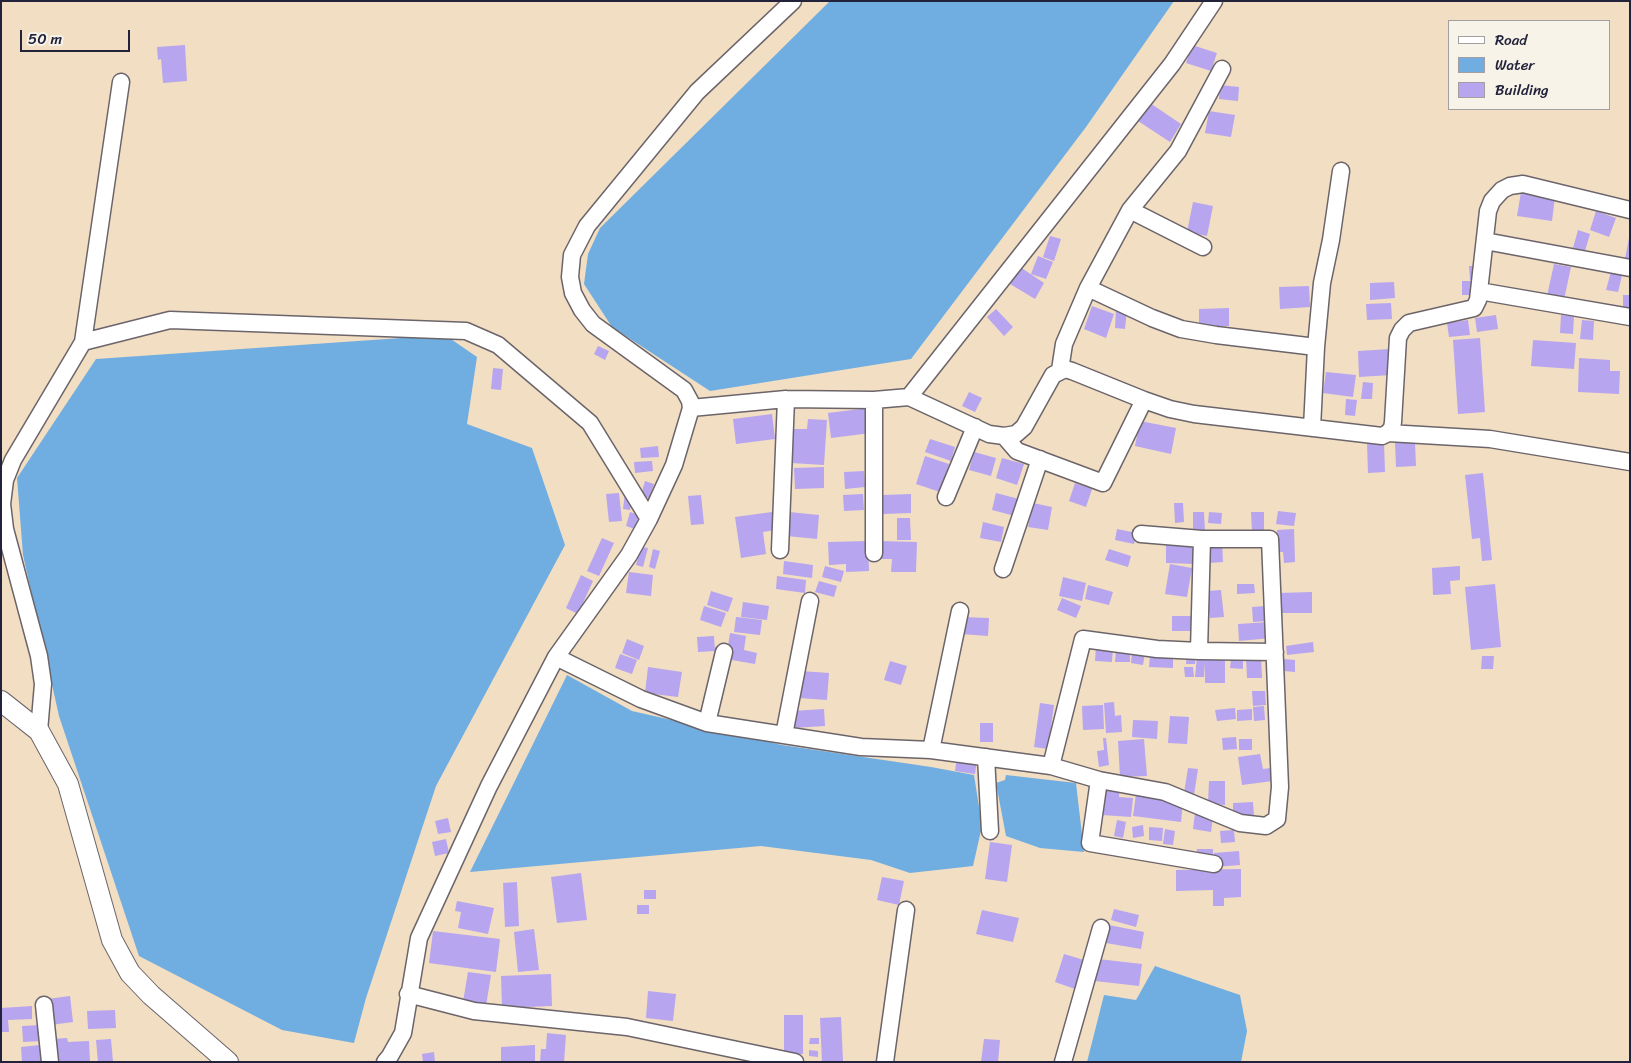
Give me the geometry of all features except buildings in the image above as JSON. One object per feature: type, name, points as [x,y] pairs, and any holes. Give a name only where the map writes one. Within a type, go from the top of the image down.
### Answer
[{"type":"main road","points":[[1,701],[39,731],[68,784],[112,940],[130,973],[151,995],[228,1062]]},
{"type":"street","points":[[384,1062],[390,1056],[403,1033],[408,994],[419,938],[488,786],[556,657],[629,554],[649,519],[674,465],[691,408],[690,401],[684,390],[593,324],[582,310],[573,293],[570,277],[572,255],[587,226],[697,92],[793,1]]},
{"type":"street","points":[[909,397],[1172,64],[1214,1]]},
{"type":"street","points":[[1060,370],[1064,344],[1088,288],[1130,210],[1178,151],[1222,69]]},
{"type":"street","points":[[39,731],[43,684],[39,656],[5,529],[2,504],[4,480],[13,460],[83,342],[121,82]]},
{"type":"street","points":[[1312,428],[1316,347],[1322,283],[1331,240],[1341,171]]},
{"type":"street","points":[[1388,433],[1393,422],[1398,338],[1402,330],[1409,323],[1474,308],[1478,300],[1488,211],[1492,201],[1502,190],[1510,186],[1523,184],[1630,210]]},
{"type":"street","points":[[1130,210],[1202,247]]},
{"type":"street","points":[[1485,241],[1630,268]]},
{"type":"street","points":[[1088,288],[1152,318],[1181,329],[1316,347]]},
{"type":"street","points":[[1479,290],[1630,317]]},
{"type":"street","points":[[83,342],[170,320],[466,331],[498,345],[590,423],[649,519]]},
{"type":"street","points":[[691,408],[786,400],[874,400],[909,397],[989,434],[1004,436],[1016,434],[1024,427],[1053,375],[1060,370],[1072,370],[1144,400],[1170,409],[1194,414],[1382,436],[1388,433],[1490,439],[1630,462]]},
{"type":"street","points":[[780,550],[786,400]]},
{"type":"street","points":[[874,400],[874,553]]},
{"type":"street","points":[[1004,436],[1017,451],[1104,483],[1144,400]]},
{"type":"street","points":[[946,497],[975,428]]},
{"type":"street","points":[[1003,569],[1040,459]]},
{"type":"street","points":[[556,657],[642,699],[707,723],[861,748],[931,750],[1051,766],[1099,780],[1165,792],[1240,823],[1266,826],[1277,819],[1280,787],[1270,539],[1202,538],[1141,534]]},
{"type":"street","points":[[1199,651],[1202,538]]},
{"type":"street","points":[[784,735],[810,601]]},
{"type":"street","points":[[931,750],[960,611]]},
{"type":"street","points":[[1051,766],[1083,639],[1157,649],[1275,652]]},
{"type":"street","points":[[707,723],[724,652]]},
{"type":"street","points":[[986,757],[990,831]]},
{"type":"street","points":[[1099,780],[1090,843],[1214,864]]},
{"type":"street","points":[[885,1062],[906,910]]},
{"type":"street","points":[[1063,1062],[1100,928]]},
{"type":"street","points":[[408,994],[474,1011],[627,1027],[795,1062]]},
{"type":"street","points":[[44,1005],[50,1062]]},
{"type":"water","points":[[830,1],[1174,1],[1086,127],[911,359],[710,391],[612,327],[584,284],[588,254],[600,228]]},
{"type":"water","points":[[445,335],[477,357],[467,424],[532,448],[565,545],[436,786],[366,998],[354,1043],[282,1030],[139,956],[59,716],[23,555],[17,478],[96,359]]},
{"type":"water","points":[[567,675],[632,711],[782,745],[974,775],[982,826],[973,866],[910,873],[871,860],[761,846],[470,872]]},
{"type":"water","points":[[1006,775],[1076,783],[1084,852],[1040,848],[1006,836],[996,783],[1005,780]]},
{"type":"water","points":[[1155,966],[1240,995],[1247,1031],[1241,1062],[1087,1062],[1104,995],[1136,1000]]}]
